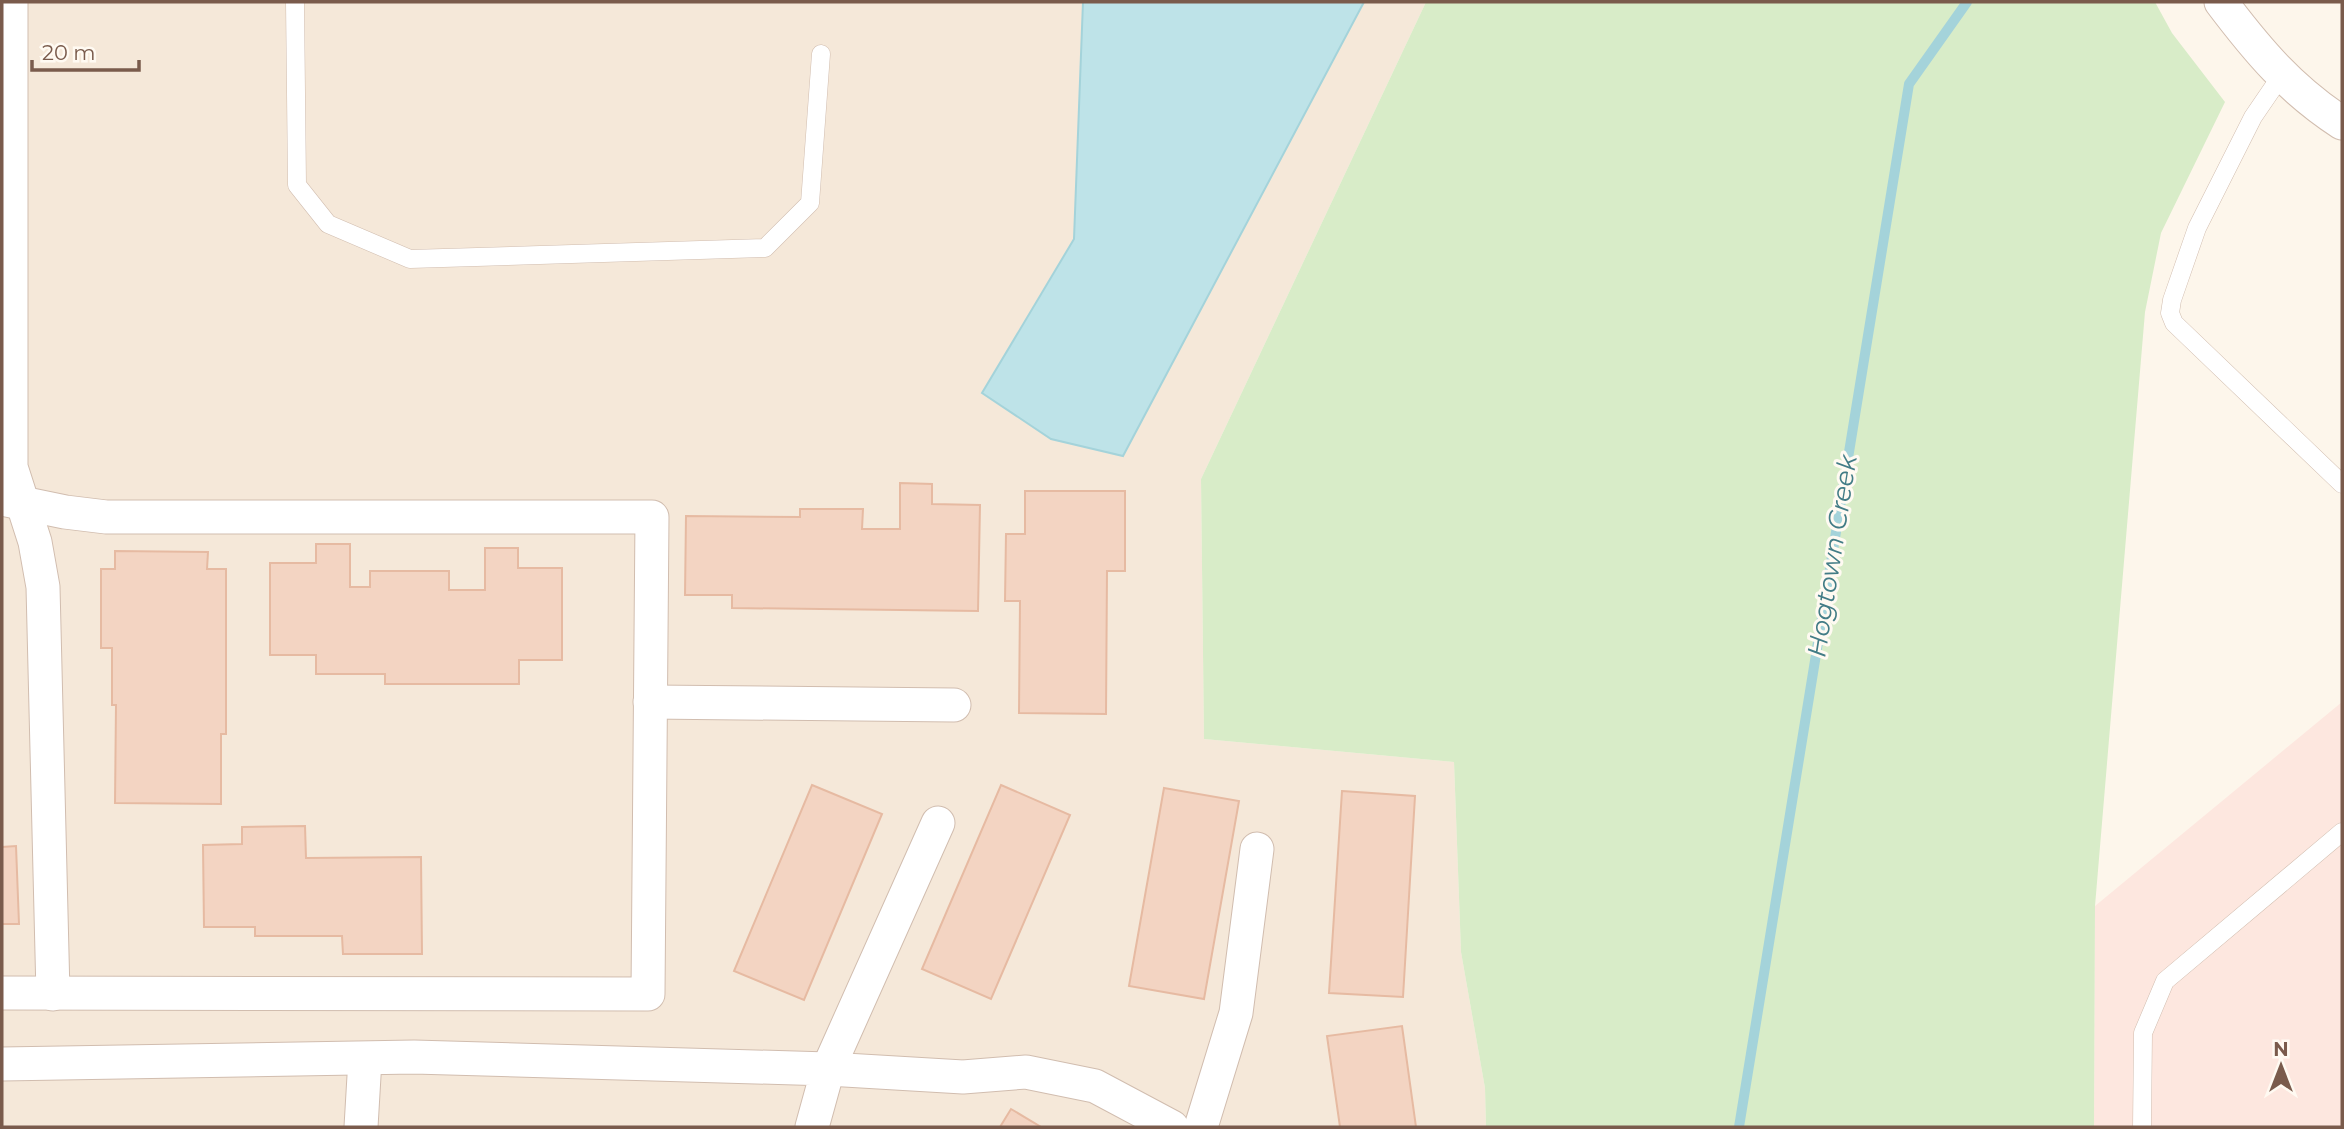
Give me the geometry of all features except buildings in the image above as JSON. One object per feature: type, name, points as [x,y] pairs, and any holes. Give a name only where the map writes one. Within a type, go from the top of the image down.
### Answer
[{"type":"street","points":[[11,2],[10,467],[12,502],[35,542],[43,587],[53,994]]},
{"type":"street","points":[[2221,2],[2281,76],[2324,112],[2342,123]]},
{"type":"street","points":[[2,993],[648,994],[652,517],[106,517],[12,502]]},
{"type":"street","points":[[650,702],[954,705]]},
{"type":"street","points":[[812,1127],[828,1069],[938,822]]},
{"type":"street","points":[[1201,1127],[1236,1013],[1257,849]]},
{"type":"street","points":[[2,1064],[414,1057],[828,1069],[963,1077],[1026,1072],[1095,1086],[1172,1127]]},
{"type":"street","points":[[361,1127],[365,1059]]},
{"type":"lane","points":[[295,2],[297,185],[328,224],[410,259],[765,247],[810,203],[821,54]]},
{"type":"lane","points":[[2281,76],[2253,117],[2197,228],[2170,313],[2174,323],[2342,484]]},
{"type":"lane","points":[[2142,1127],[2144,1033],[2165,981],[2342,832]]},
{"type":"shaded area","points":[[2,2],[1426,2],[1201,479],[1204,739],[1454,762],[1461,952],[1485,1088],[1486,1127],[2,1127]]},
{"type":"shaded area","points":[[2342,702],[2342,1127],[2094,1127],[2095,906]]},
{"type":"green space","points":[[1426,2],[2155,2],[2172,33],[2225,102],[2161,233],[2145,312],[2095,906],[2094,1127],[1486,1127],[1485,1088],[1461,952],[1454,762],[1204,739],[1201,479]]},
{"type":"water","points":[[1083,2],[1364,2],[1123,456],[1051,439],[982,393],[1074,239]]},
{"type":"waterway","name":"Hogtown Creek","points":[[1739,1127],[1909,84],[1967,2]]}]
